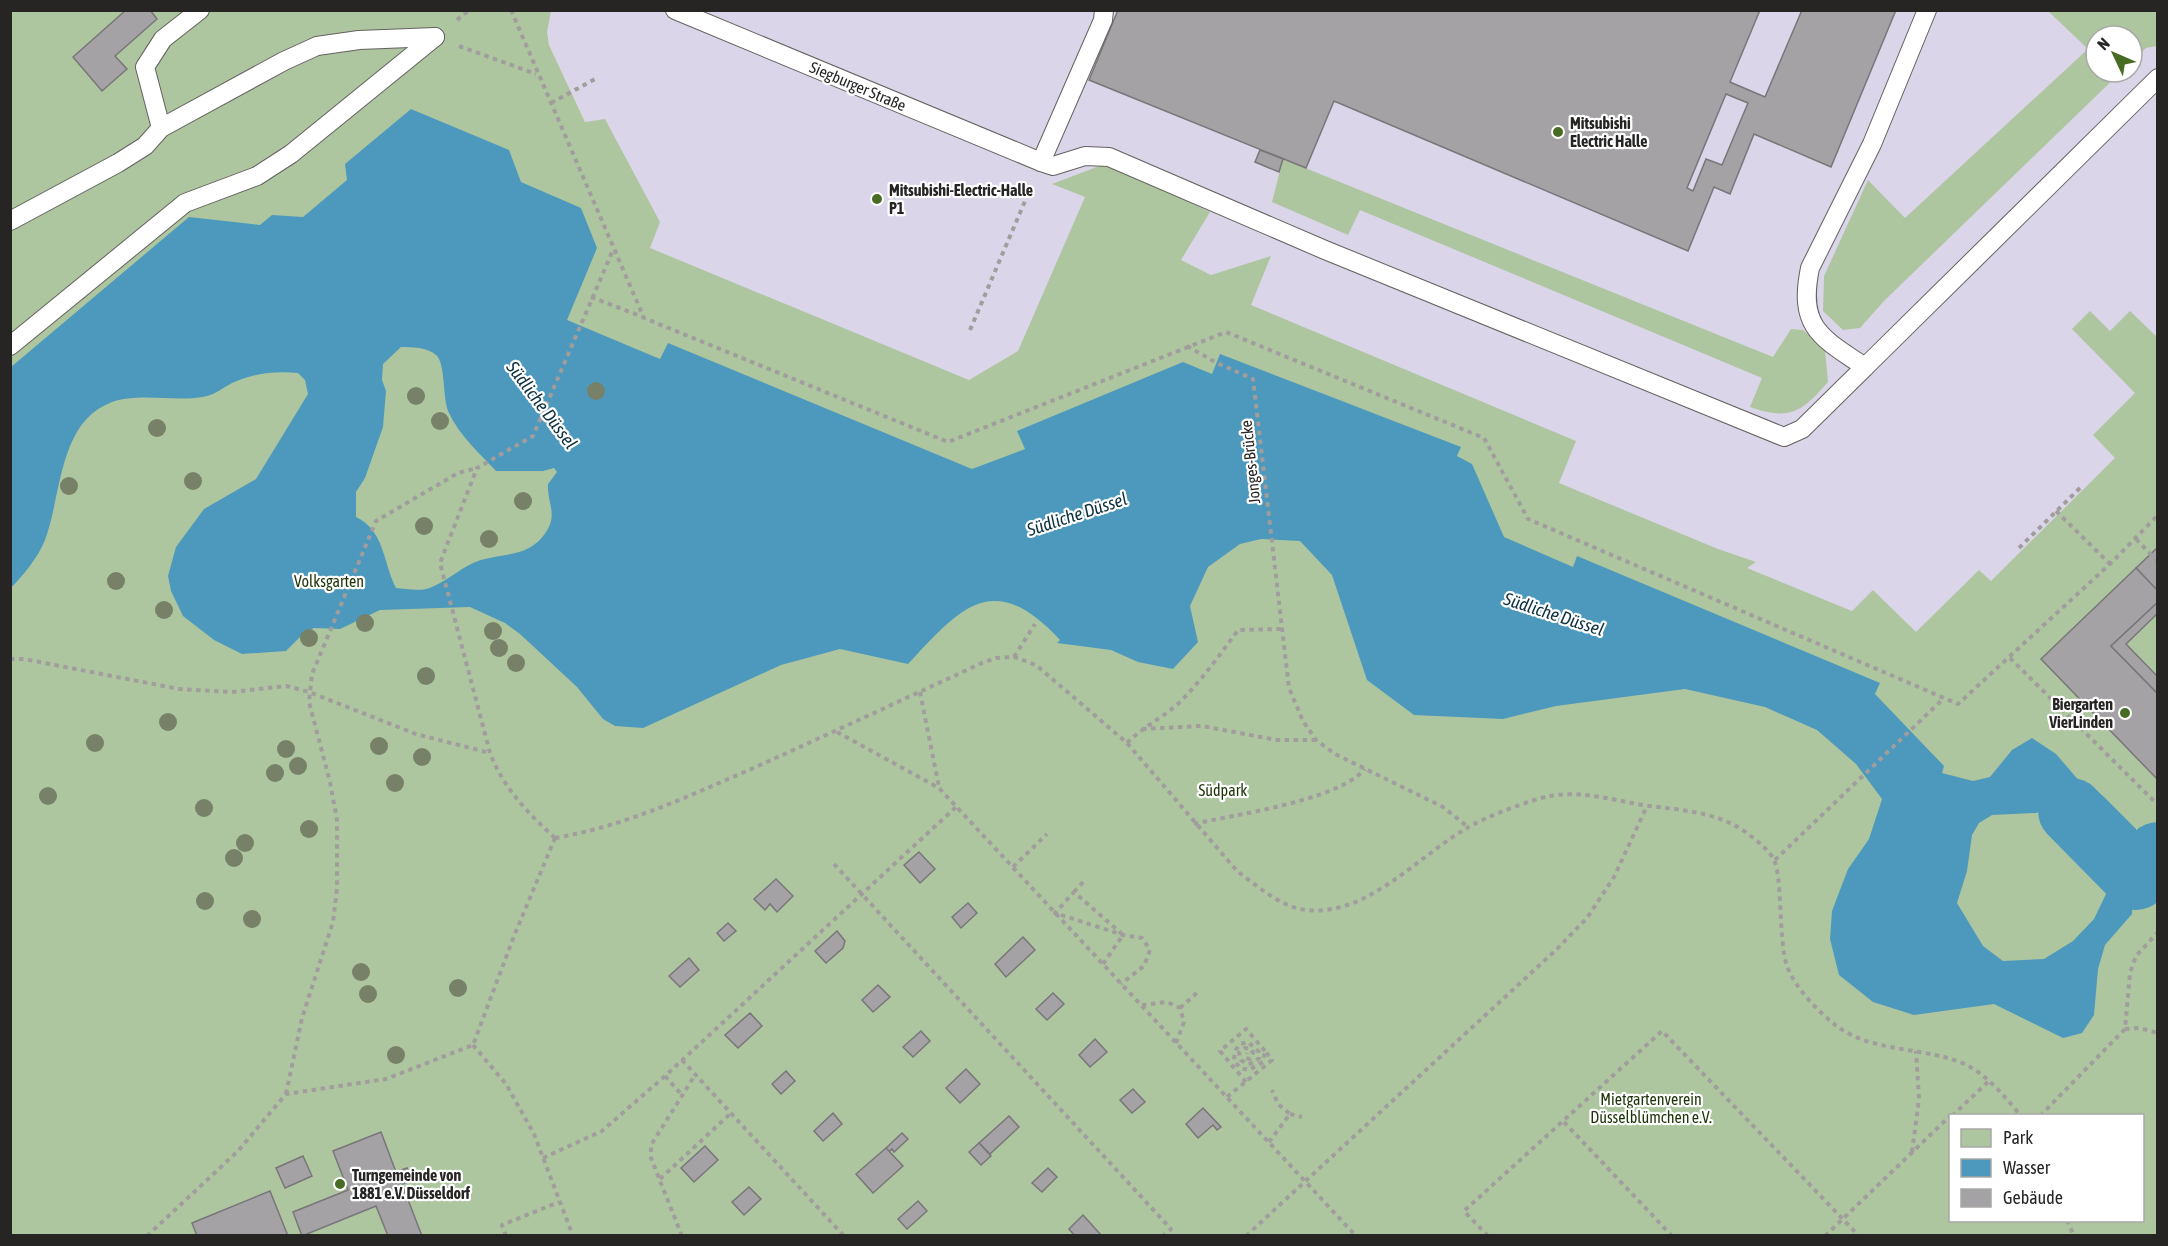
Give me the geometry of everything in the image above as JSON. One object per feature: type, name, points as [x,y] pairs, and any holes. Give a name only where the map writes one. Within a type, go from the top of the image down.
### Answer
[{"type":"lane","points":[[161,128],[145,67],[163,39],[200,10]]},
{"type":"lane","name":"Siegburger Straße","points":[[675,10],[1041,162]]},
{"type":"lane","points":[[1104,10],[1103,20],[1041,162],[1053,166],[1085,156],[1109,157],[1333,253],[1784,437],[1802,429],[2157,78]]},
{"type":"lane","points":[[1865,367],[1824,338],[1813,325],[1806,307],[1806,288],[1810,268],[1872,144],[1927,10]]},
{"type":"lane","points":[[10,221],[145,146],[161,128],[284,61],[317,46],[359,40],[435,37]]},
{"type":"lane","points":[[10,346],[185,203],[257,176],[291,154],[435,37]]},
{"type":"path","points":[[511,10],[644,318]]},
{"type":"path","points":[[435,37],[537,74]]},
{"type":"path","points":[[551,104],[597,78]]},
{"type":"path","points":[[970,330],[1041,162]]},
{"type":"path","points":[[147,1236],[238,1151],[286,1094],[302,1018],[333,922],[337,889],[337,820],[330,782],[309,702],[309,692],[317,660],[376,521],[458,473],[477,468],[533,436],[613,249]]},
{"type":"path","points":[[591,297],[948,442],[1226,332],[1484,438],[1528,519],[1958,704],[2110,564],[2157,515]]},
{"type":"path","name":"Jonges-Brücke","points":[[1186,346],[1254,379],[1281,629]]},
{"type":"path","points":[[477,468],[440,563],[490,753],[499,776],[514,797],[555,838]]},
{"type":"path","points":[[2019,548],[2080,488]]},
{"type":"path","points":[[2056,511],[2110,564]]},
{"type":"path","points":[[2136,539],[2157,562]]},
{"type":"path","points":[[1014,657],[1035,624]]},
{"type":"path","points":[[1127,743],[1140,729],[1178,704],[1211,667],[1238,630],[1281,629],[1289,688],[1299,714],[1316,740],[1335,754],[1365,770],[1443,807],[1468,827]]},
{"type":"path","points":[[555,838],[599,831],[664,807],[996,658],[1014,657],[1036,665],[1127,743],[1194,824],[1238,871],[1257,887],[1286,903],[1305,910],[1333,910],[1361,902],[1468,827],[1548,796],[1577,793],[1647,806],[1690,811],[1725,821],[1761,844],[1775,860],[1781,937],[1788,967],[1812,1003],[1850,1035],[1868,1043],[1916,1051],[1963,1063],[1989,1081],[2019,1114]]},
{"type":"path","points":[[2010,658],[2154,801],[2157,797]]},
{"type":"path","points":[[10,659],[33,661],[179,689],[231,692],[287,686],[309,692],[417,734],[490,753]]},
{"type":"path","points":[[920,692],[939,788]]},
{"type":"path","points":[[1775,860],[1943,698]]},
{"type":"path","points":[[1140,729],[1202,726],[1277,740],[1316,740]]},
{"type":"path","points":[[836,731],[939,788],[1356,1236]]},
{"type":"path","points":[[1194,824],[1321,795],[1356,780],[1365,770]]},
{"type":"path","points":[[1246,1236],[1548,958],[1587,918],[1614,877],[1647,806]]},
{"type":"path","points":[[543,1158],[602,1131],[665,1076],[956,807]]},
{"type":"path","points":[[1013,867],[1047,834]]},
{"type":"path","points":[[286,1094],[386,1079],[472,1045],[555,838]]},
{"type":"path","points":[[834,864],[1170,1228],[1163,1236]]},
{"type":"path","points":[[1055,913],[1084,880]]},
{"type":"path","points":[[1074,892],[1123,935]]},
{"type":"path","points":[[1055,913],[1123,935],[1142,938],[1150,950],[1144,966],[1121,984]]},
{"type":"path","points":[[2042,1114],[2125,1029],[2130,974],[2136,956],[2157,932]]},
{"type":"path","points":[[1103,964],[1123,935]]},
{"type":"path","points":[[1180,1008],[1199,991]]},
{"type":"path","points":[[1141,1005],[1167,1002],[1180,1008],[1184,1022],[1176,1042]]},
{"type":"path","points":[[2125,1029],[2139,1028],[2157,1033]]},
{"type":"path","points":[[1227,1098],[1246,1082],[1272,1060],[1246,1029],[1220,1051],[1246,1082]]},
{"type":"path","points":[[1488,1236],[1464,1211],[1662,1031],[1859,1236]]},
{"type":"path","points":[[1247,1053],[1246,1058],[1250,1059],[1253,1053],[1251,1049],[1245,1048],[1239,1053],[1241,1060],[1246,1064],[1254,1063],[1259,1058],[1259,1052],[1248,1042],[1240,1044],[1235,1051],[1234,1060],[1240,1068],[1249,1070],[1263,1062],[1265,1051]]},
{"type":"path","points":[[472,1045],[506,1084],[534,1134],[573,1236]]},
{"type":"path","points":[[1912,1153],[1919,1091],[1916,1051]]},
{"type":"path","points":[[682,1060],[844,1236]]},
{"type":"path","points":[[682,1236],[651,1158],[651,1145],[695,1075]]},
{"type":"path","points":[[665,1076],[682,1095]]},
{"type":"path","points":[[1953,1114],[1989,1081]]},
{"type":"path","points":[[1272,1090],[1278,1104],[1290,1114],[1302,1117]]},
{"type":"path","points":[[660,1179],[731,1113]]},
{"type":"path","points":[[1269,1142],[1290,1114]]},
{"type":"path","points":[[1826,1236],[1949,1118]]},
{"type":"path","points":[[1564,1122],[1672,1236]]},
{"type":"path","points":[[506,1236],[502,1225],[559,1202]]},
{"type":"path","points":[[2067,1222],[2074,1236]]},
{"type":"shaded area","points":[[551,10],[2157,11],[2157,448],[1946,652],[1646,526],[986,393],[647,253],[549,45],[547,32]]},
{"type":"green space","name":"Südpark","points":[[10,11],[551,11],[547,32],[549,45],[585,122],[605,119],[660,222],[650,248],[969,380],[1018,351],[1085,197],[1052,184],[1107,163],[1210,212],[1181,260],[1211,275],[1271,256],[1251,305],[1576,441],[1559,483],[1718,549],[1756,562],[1747,568],[1852,611],[1873,590],[1916,632],[1979,570],[1991,581],[2115,458],[2093,435],[2135,393],[2072,329],[2090,311],[2110,331],[2130,311],[2158,338],[2157,1235],[11,1235]]},
{"type":"green space","points":[[2048,11],[2157,11],[2157,46],[2144,50],[2144,24],[2084,24],[2084,45]]},
{"type":"green space","points":[[2084,53],[2084,84],[2109,84],[1884,301],[1860,328],[1843,330],[1823,311],[1824,276],[1868,180],[1905,218]]},
{"type":"green space","points":[[1283,159],[1773,357],[1791,329],[1803,330],[1825,349],[1828,382],[1810,401],[1794,411],[1775,413],[1750,407],[1762,378],[1360,210],[1348,235],[1272,202]]},
{"type":"water","points":[[411,109],[509,150],[521,182],[581,208],[597,248],[567,320],[660,359],[668,343],[972,469],[1025,449],[1017,431],[1183,362],[1212,374],[1220,354],[1461,447],[1457,456],[1472,464],[1504,537],[1573,567],[1577,556],[1880,683],[1875,694],[1944,766],[1942,773],[1973,781],[1990,777],[2012,750],[2032,738],[2056,754],[2081,783],[2103,796],[2136,829],[2132,914],[2105,945],[2098,969],[2094,1015],[2082,1033],[2063,1038],[1994,1004],[1914,1015],[1873,1002],[1839,975],[1830,939],[1832,911],[1848,869],[1869,839],[1882,799],[1856,764],[1817,730],[1765,707],[1685,689],[1556,706],[1503,719],[1414,715],[1367,680],[1332,575],[1300,541],[1261,539],[1240,544],[1208,567],[1190,606],[1198,642],[1173,669],[1138,662],[1111,650],[1057,643],[1060,640],[1036,618],[1015,605],[996,601],[979,604],[962,612],[908,664],[840,649],[781,665],[643,728],[615,726],[603,719],[577,687],[520,634],[505,623],[470,607],[380,610],[340,629],[314,628],[303,634],[286,651],[242,654],[214,640],[183,616],[171,591],[168,576],[176,547],[204,509],[256,479],[308,394],[305,380],[298,373],[281,372],[248,377],[207,396],[123,399],[94,412],[81,426],[72,443],[42,547],[30,566],[11,588],[11,367],[189,217],[260,225],[272,215],[303,217],[347,180],[345,164]],"holes":[[[401,347],[424,349],[436,355],[441,365],[445,399],[453,421],[464,437],[496,471],[543,471],[554,468],[557,472],[548,484],[552,514],[549,526],[540,540],[525,550],[474,563],[428,589],[396,588],[373,530],[356,517],[356,492],[365,478],[383,427],[386,391],[382,380],[383,364]],[[2055,807],[2070,815],[2078,828],[2094,836],[2104,847],[2112,862],[2106,894],[2094,919],[2073,941],[2044,959],[2003,961],[1983,946],[1957,903],[1967,871],[1972,835],[1979,823],[1992,815],[2036,813]]]},
{"type":"building","points":[[126,10],[150,10],[157,19],[115,56],[127,69],[102,91],[73,57]]},
{"type":"building","name":"Mitsubishi Electric Halle","points":[[1118,10],[1760,10],[1730,82],[1765,97],[1802,10],[1896,10],[1831,167],[1754,134],[1730,194],[1714,187],[1688,251],[1334,101],[1306,168],[1089,80]],"holes":[[[1726,94],[1748,103],[1722,165],[1706,159],[1693,191],[1687,188]]]},
{"type":"building","points":[[1260,150],[1283,159],[1279,172],[1255,162]]},
{"type":"building","points":[[2158,547],[2158,591],[2136,568]]},
{"type":"building","points":[[2136,568],[2158,591],[2158,602],[2111,646],[2158,694],[2158,780],[2041,659]]},
{"type":"building","points":[[2158,602],[2158,613],[2126,644],[2158,677],[2158,694],[2111,646]]},
{"type":"building","points":[[919,852],[935,869],[920,883],[904,865]]},
{"type":"building","points":[[776,879],[793,896],[777,912],[770,904],[765,910],[754,899]]},
{"type":"building","points":[[968,903],[977,913],[961,928],[952,917]]},
{"type":"building","points":[[728,923],[736,931],[724,941],[717,933]]},
{"type":"building","points":[[837,931],[845,941],[843,948],[826,963],[815,951]]},
{"type":"building","points":[[1023,937],[1035,950],[1006,977],[995,964]]},
{"type":"building","points":[[689,958],[699,970],[680,987],[669,976]]},
{"type":"building","points":[[878,985],[890,997],[873,1012],[862,1000]]},
{"type":"building","points":[[1053,993],[1064,1004],[1047,1020],[1036,1009]]},
{"type":"building","points":[[750,1013],[762,1026],[738,1048],[725,1035]]},
{"type":"building","points":[[921,1031],[930,1041],[913,1057],[903,1047]]},
{"type":"building","points":[[1095,1039],[1107,1052],[1090,1067],[1079,1055]]},
{"type":"building","points":[[966,1069],[980,1084],[960,1103],[946,1088]]},
{"type":"building","points":[[786,1071],[795,1081],[781,1094],[772,1084]]},
{"type":"building","points":[[1133,1089],[1145,1102],[1132,1113],[1120,1100]]},
{"type":"building","points":[[1203,1108],[1221,1127],[1217,1130],[1213,1125],[1198,1138],[1186,1124]]},
{"type":"building","points":[[833,1113],[842,1124],[823,1141],[814,1131]]},
{"type":"building","points":[[1009,1116],[1019,1127],[990,1154],[979,1143]]},
{"type":"building","points":[[381,1132],[396,1172],[407,1168],[412,1180],[402,1184],[422,1236],[388,1236],[376,1206],[302,1236],[293,1212],[348,1190],[333,1151]]},
{"type":"building","points":[[902,1133],[908,1139],[894,1152],[892,1149],[889,1152],[886,1148]]},
{"type":"building","points":[[979,1143],[991,1156],[981,1165],[969,1152]]},
{"type":"building","points":[[705,1146],[718,1160],[694,1182],[681,1168]]},
{"type":"building","points":[[886,1148],[903,1166],[873,1193],[856,1174]]},
{"type":"building","points":[[303,1156],[312,1176],[285,1188],[276,1168]]},
{"type":"building","points":[[1048,1168],[1057,1177],[1042,1192],[1032,1183]]},
{"type":"building","points":[[749,1187],[761,1199],[744,1215],[732,1202]]},
{"type":"building","points":[[270,1191],[288,1236],[197,1236],[192,1223]]},
{"type":"building","points":[[918,1201],[927,1211],[907,1229],[898,1219]]},
{"type":"building","points":[[1083,1215],[1100,1236],[1075,1236],[1069,1229]]},
{"type":"waterway","name":"Südliche Düssel","points":[[2071,811],[2136,877],[2158,855]]},
{"type":"place","name":"Mitsubishi Electric Halle","points":[[1558,132]]},
{"type":"place","name":"Mitsubishi-Electric-Halle P1","points":[[877,199]]},
{"type":"place","name":"Biergarten VierLinden","points":[[2125,713]]},
{"type":"place","name":"Turngemeinde von 1881 e.V. Düsseldorf","points":[[340,1184]]},
{"type":"park label","name":"Volksgarten","points":[[329,581]]},
{"type":"park label","name":"Mietgartenverein Düsselblümchen e.V.","points":[[1651,1108]]}]
